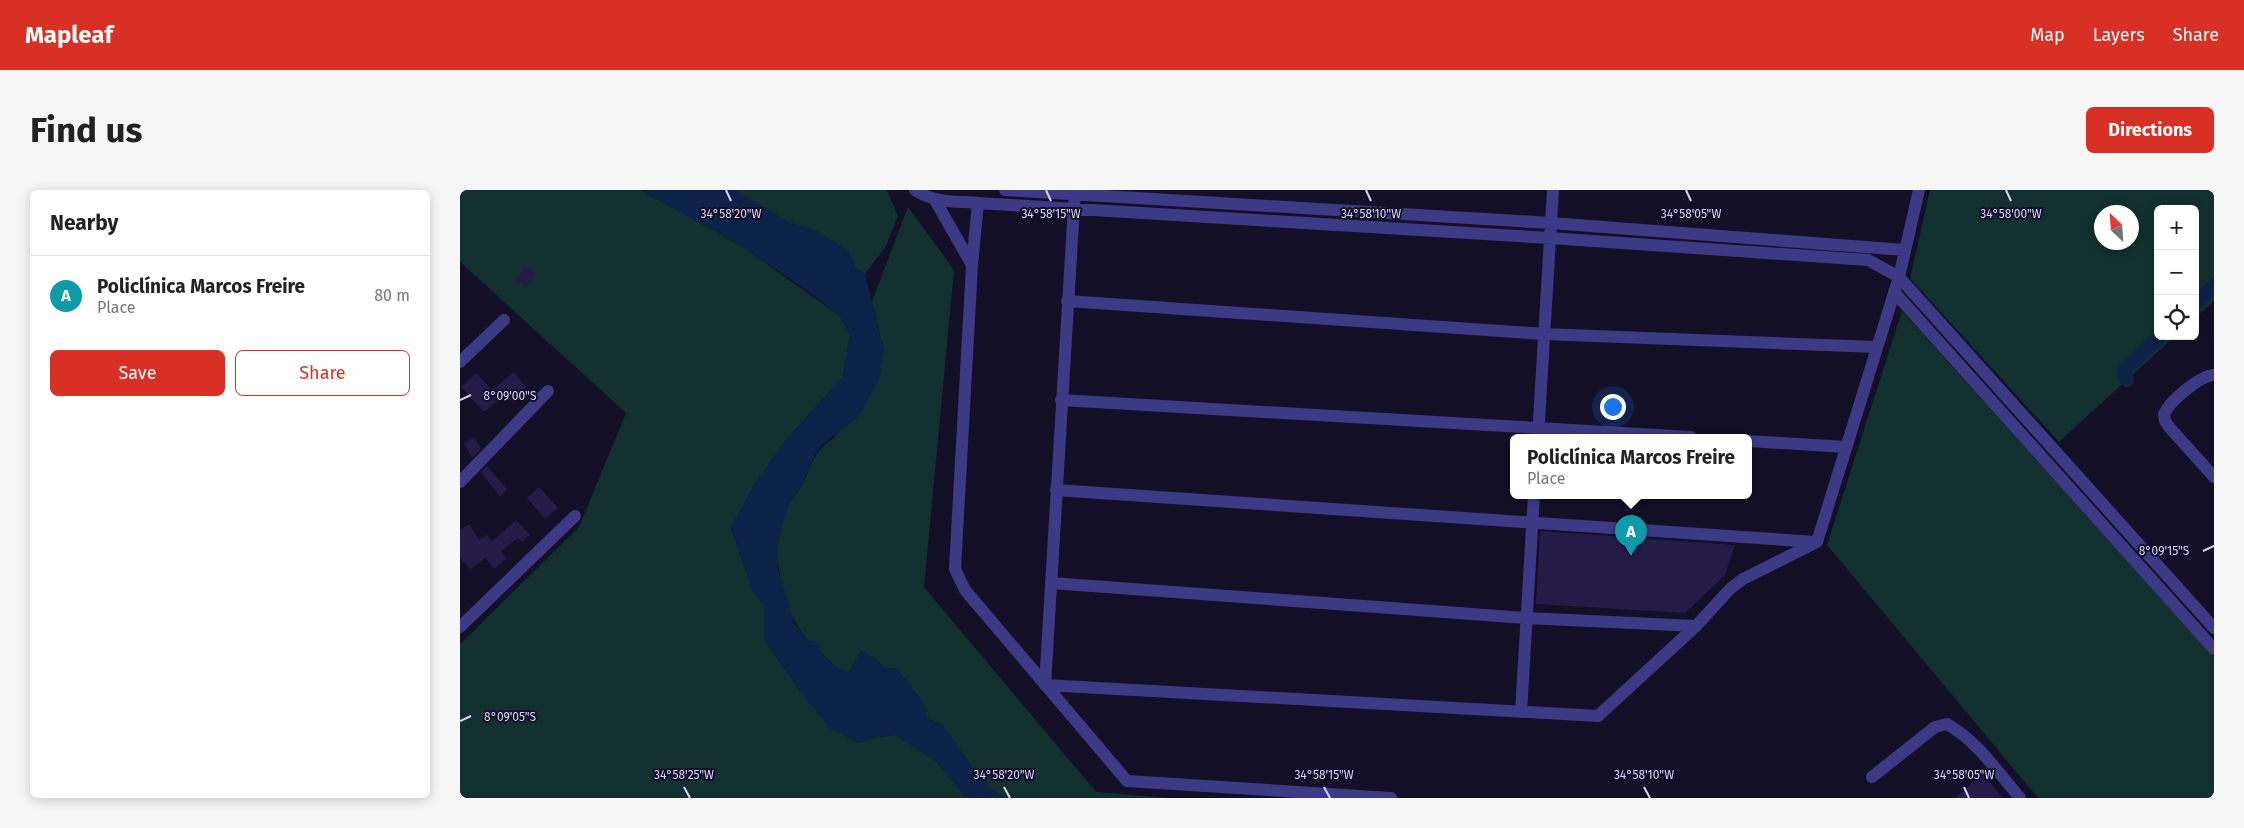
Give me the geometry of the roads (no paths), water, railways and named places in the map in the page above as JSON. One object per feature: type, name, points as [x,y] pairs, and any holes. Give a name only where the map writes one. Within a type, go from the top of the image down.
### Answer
[{"type":"street","points":[[915,190],[922,196],[935,200],[1550,238],[1868,260],[1899,277],[2214,628]]},
{"type":"street","points":[[1005,190],[1074,192],[1551,223],[1904,250]]},
{"type":"street","points":[[1538,433],[1553,190]]},
{"type":"street","points":[[1045,685],[1598,716],[1696,626],[1731,588],[1743,579],[1817,542],[1899,277],[1919,190]]},
{"type":"street","points":[[1045,685],[1074,192]]},
{"type":"street","points":[[935,200],[972,265]]},
{"type":"street","points":[[978,203],[972,265],[955,569],[965,590],[1127,781],[1256,793],[1391,798]]},
{"type":"street","points":[[1894,292],[2214,649]]},
{"type":"street","points":[[1067,301],[1544,334],[1877,347]]},
{"type":"street","points":[[460,362],[504,320]]},
{"type":"street","points":[[2214,375],[2208,375],[2186,390],[2171,403],[2164,414],[2165,421],[2170,428],[2214,477]]},
{"type":"street","points":[[460,482],[548,391]]},
{"type":"street","points":[[1062,400],[1538,433],[1576,434]]},
{"type":"street","points":[[1752,441],[1846,447]]},
{"type":"street","points":[[1056,490],[1817,542]]},
{"type":"street","points":[[1521,712],[1534,499]]},
{"type":"street","points":[[460,627],[575,516]]},
{"type":"street","points":[[1051,583],[1526,618],[1696,626]]},
{"type":"street","points":[[1872,776],[1935,727],[1947,724],[1960,732],[1979,749],[2020,798]]},
{"type":"water","points":[[641,190],[734,190],[788,222],[816,231],[848,251],[856,269],[865,274],[884,351],[879,380],[857,418],[823,444],[815,454],[802,486],[788,507],[778,539],[778,570],[795,624],[807,640],[820,643],[820,652],[835,667],[849,672],[861,650],[876,659],[884,668],[897,669],[924,704],[927,718],[942,725],[979,777],[1003,798],[966,798],[936,761],[896,735],[877,737],[858,743],[831,729],[806,699],[764,640],[764,605],[753,591],[731,527],[752,489],[786,440],[843,377],[850,335],[840,316],[802,287],[743,247]]},
{"type":"waterway","points":[[2199,300],[2214,286]]},
{"type":"waterway","points":[[2127,380],[2124,371],[2157,340]]},
{"type":"place","name":"Policlínica Marcos Freire","points":[[1631,556]]}]
